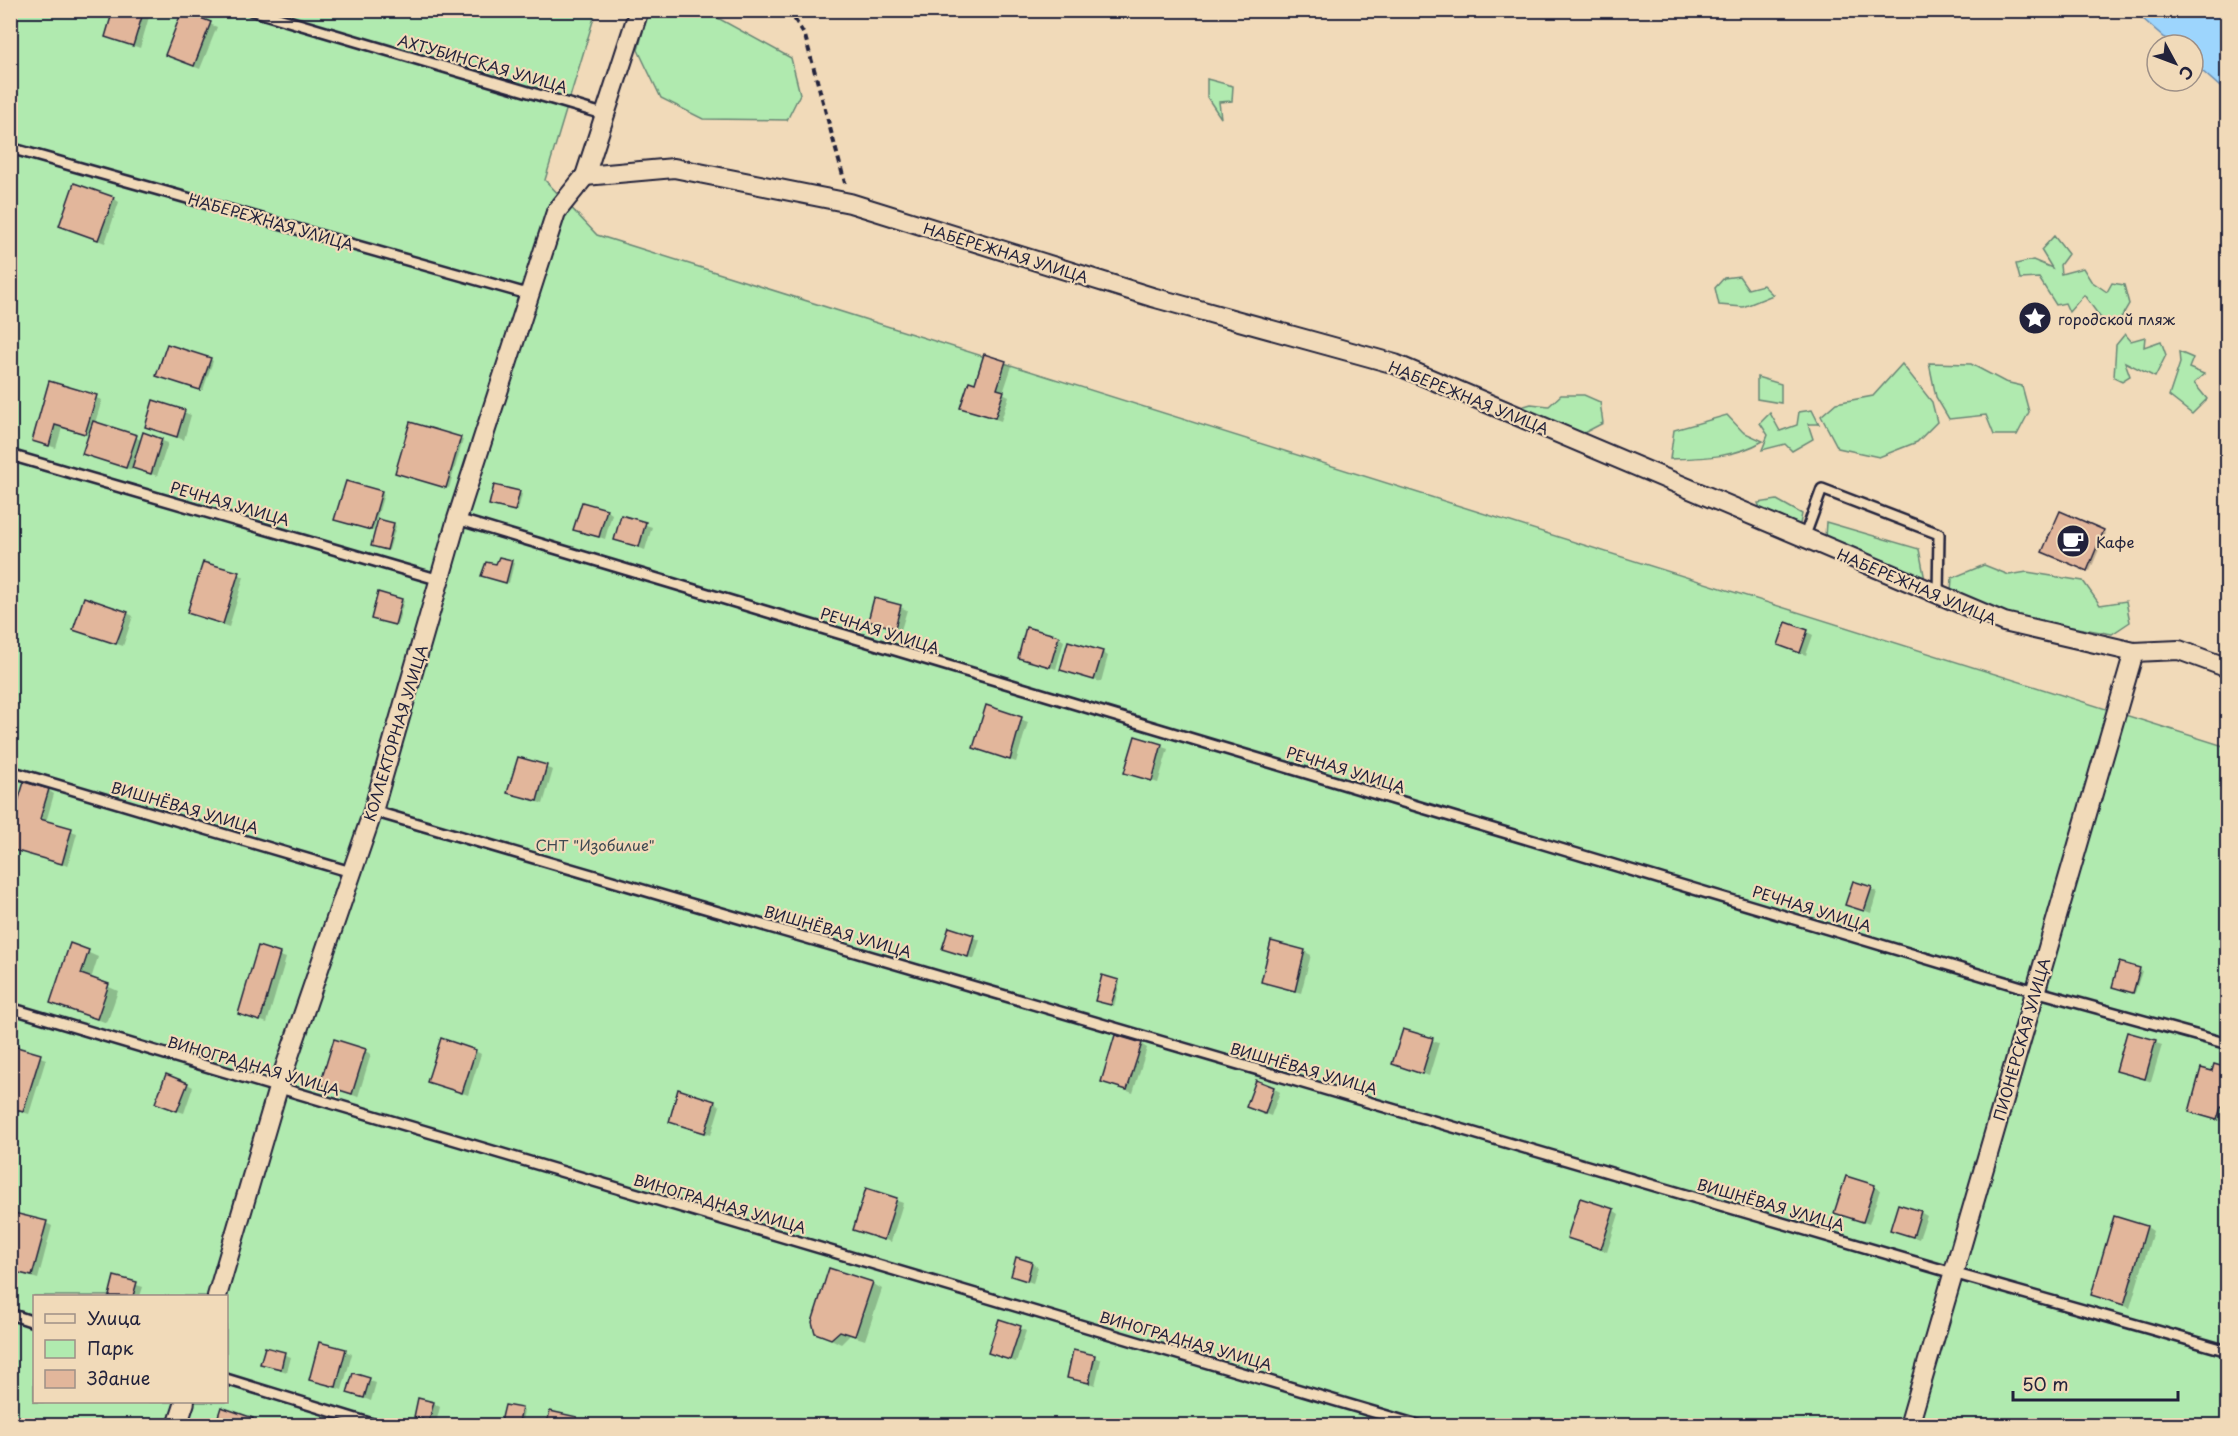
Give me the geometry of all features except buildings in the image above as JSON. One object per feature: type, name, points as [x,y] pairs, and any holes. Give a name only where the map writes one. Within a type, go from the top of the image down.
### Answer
[{"type":"street","points":[[585,176],[603,114],[639,10]]},
{"type":"street","name":"НАБЕРЕЖНАЯ УЛИЦА","points":[[585,176],[674,168],[849,203],[1152,297],[1395,364],[2004,622],[2134,652],[2179,650],[2228,668]]},
{"type":"street","name":"КОЛЛЕКТОРНАЯ УЛИЦА","points":[[217,1295],[278,1088],[373,811],[457,519],[531,296],[556,212],[585,176]]},
{"type":"street","name":"ПИОНЕРСКАЯ УЛИЦА","points":[[1908,1425],[2134,652]]},
{"type":"street","points":[[177,1425],[184,1403]]},
{"type":"lane","name":"АХТУБИНСКАЯ УЛИЦА","points":[[251,10],[603,114]]},
{"type":"lane","name":"НАБЕРЕЖНАЯ УЛИЦА","points":[[10,147],[531,296]]},
{"type":"lane","name":"РЕЧНАЯ УЛИЦА","points":[[10,455],[441,580]]},
{"type":"lane","points":[[1804,538],[1822,489],[1939,534],[1938,594]]},
{"type":"lane","name":"РЕЧНАЯ УЛИЦА","points":[[457,519],[2035,991],[2228,1044]]},
{"type":"lane","name":"ВИШНЁВАЯ УЛИЦА","points":[[10,771],[351,872]]},
{"type":"lane","name":"ВИШНЁВАЯ УЛИЦА","points":[[373,811],[1953,1273],[2228,1351]]},
{"type":"lane","name":"ВИНОГРАДНАЯ УЛИЦА","points":[[10,1008],[1421,1425]]},
{"type":"lane","points":[[10,1314],[33,1322]]},
{"type":"lane","points":[[228,1380],[379,1425]]},
{"type":"path","points":[[789,10],[805,36],[840,156],[849,203]]},
{"type":"green space","name":"СНТ \"Изобилие\"","points":[[10,11],[596,11],[545,180],[597,235],[2227,747],[2227,1425],[11,1425]]},
{"type":"green space","points":[[657,11],[705,11],[791,58],[800,94],[787,120],[703,119],[661,98],[638,50],[647,16]]},
{"type":"green space","points":[[1207,79],[1233,86],[1232,101],[1219,102],[1221,118],[1207,97]]},
{"type":"green space","points":[[2054,236],[2068,254],[2060,265],[2061,274],[2083,268],[2091,281],[2107,292],[2112,283],[2124,285],[2129,304],[2115,328],[2100,317],[2084,295],[2069,312],[2065,303],[2056,305],[2039,278],[2020,279],[2016,264],[2033,260],[2052,268],[2041,250]]},
{"type":"green space","points":[[1739,276],[1748,289],[1763,285],[1773,295],[1743,307],[1719,305],[1715,288],[1724,278]]},
{"type":"green space","points":[[2125,334],[2131,341],[2145,337],[2144,347],[2161,341],[2166,355],[2155,377],[2125,362],[2130,376],[2122,381],[2114,377],[2116,345]]},
{"type":"green space","points":[[2179,352],[2193,358],[2189,368],[2204,374],[2194,383],[2207,399],[2192,414],[2169,396],[2180,363]]},
{"type":"green space","points":[[1929,363],[1971,364],[2005,382],[2022,386],[2029,412],[2017,435],[1994,435],[1986,415],[1949,419],[1936,397]]},
{"type":"green space","points":[[1902,364],[1932,402],[1937,422],[1917,442],[1879,457],[1838,448],[1821,416],[1836,403],[1873,396]]},
{"type":"green space","points":[[1757,377],[1781,384],[1781,403],[1757,399]]},
{"type":"green space","points":[[1561,395],[1584,395],[1600,402],[1603,423],[1582,434],[1517,408],[1531,404],[1549,406]]},
{"type":"green space","points":[[1812,410],[1819,424],[1808,424],[1813,439],[1792,451],[1785,444],[1762,450],[1768,435],[1760,423],[1770,413],[1780,431],[1797,425],[1799,412]]},
{"type":"green space","points":[[1727,415],[1743,432],[1763,441],[1730,454],[1670,459],[1674,430]]},
{"type":"green space","points":[[1777,500],[1802,514],[1799,529],[1763,515],[1758,503]]},
{"type":"green space","points":[[1826,522],[1919,549],[1925,580],[1825,538]]},
{"type":"green space","points":[[1984,565],[2009,575],[2027,572],[2083,581],[2100,605],[2126,601],[2130,622],[2112,634],[2008,616],[1951,591],[1952,578]]},
{"type":"water","points":[[2134,11],[2227,11],[2227,93],[2205,74],[2205,33],[2159,33]]},
{"type":"place","name":"городской пляж","points":[[2035,318]]},
{"type":"place","name":"Кафе","points":[[2073,541]]}]
